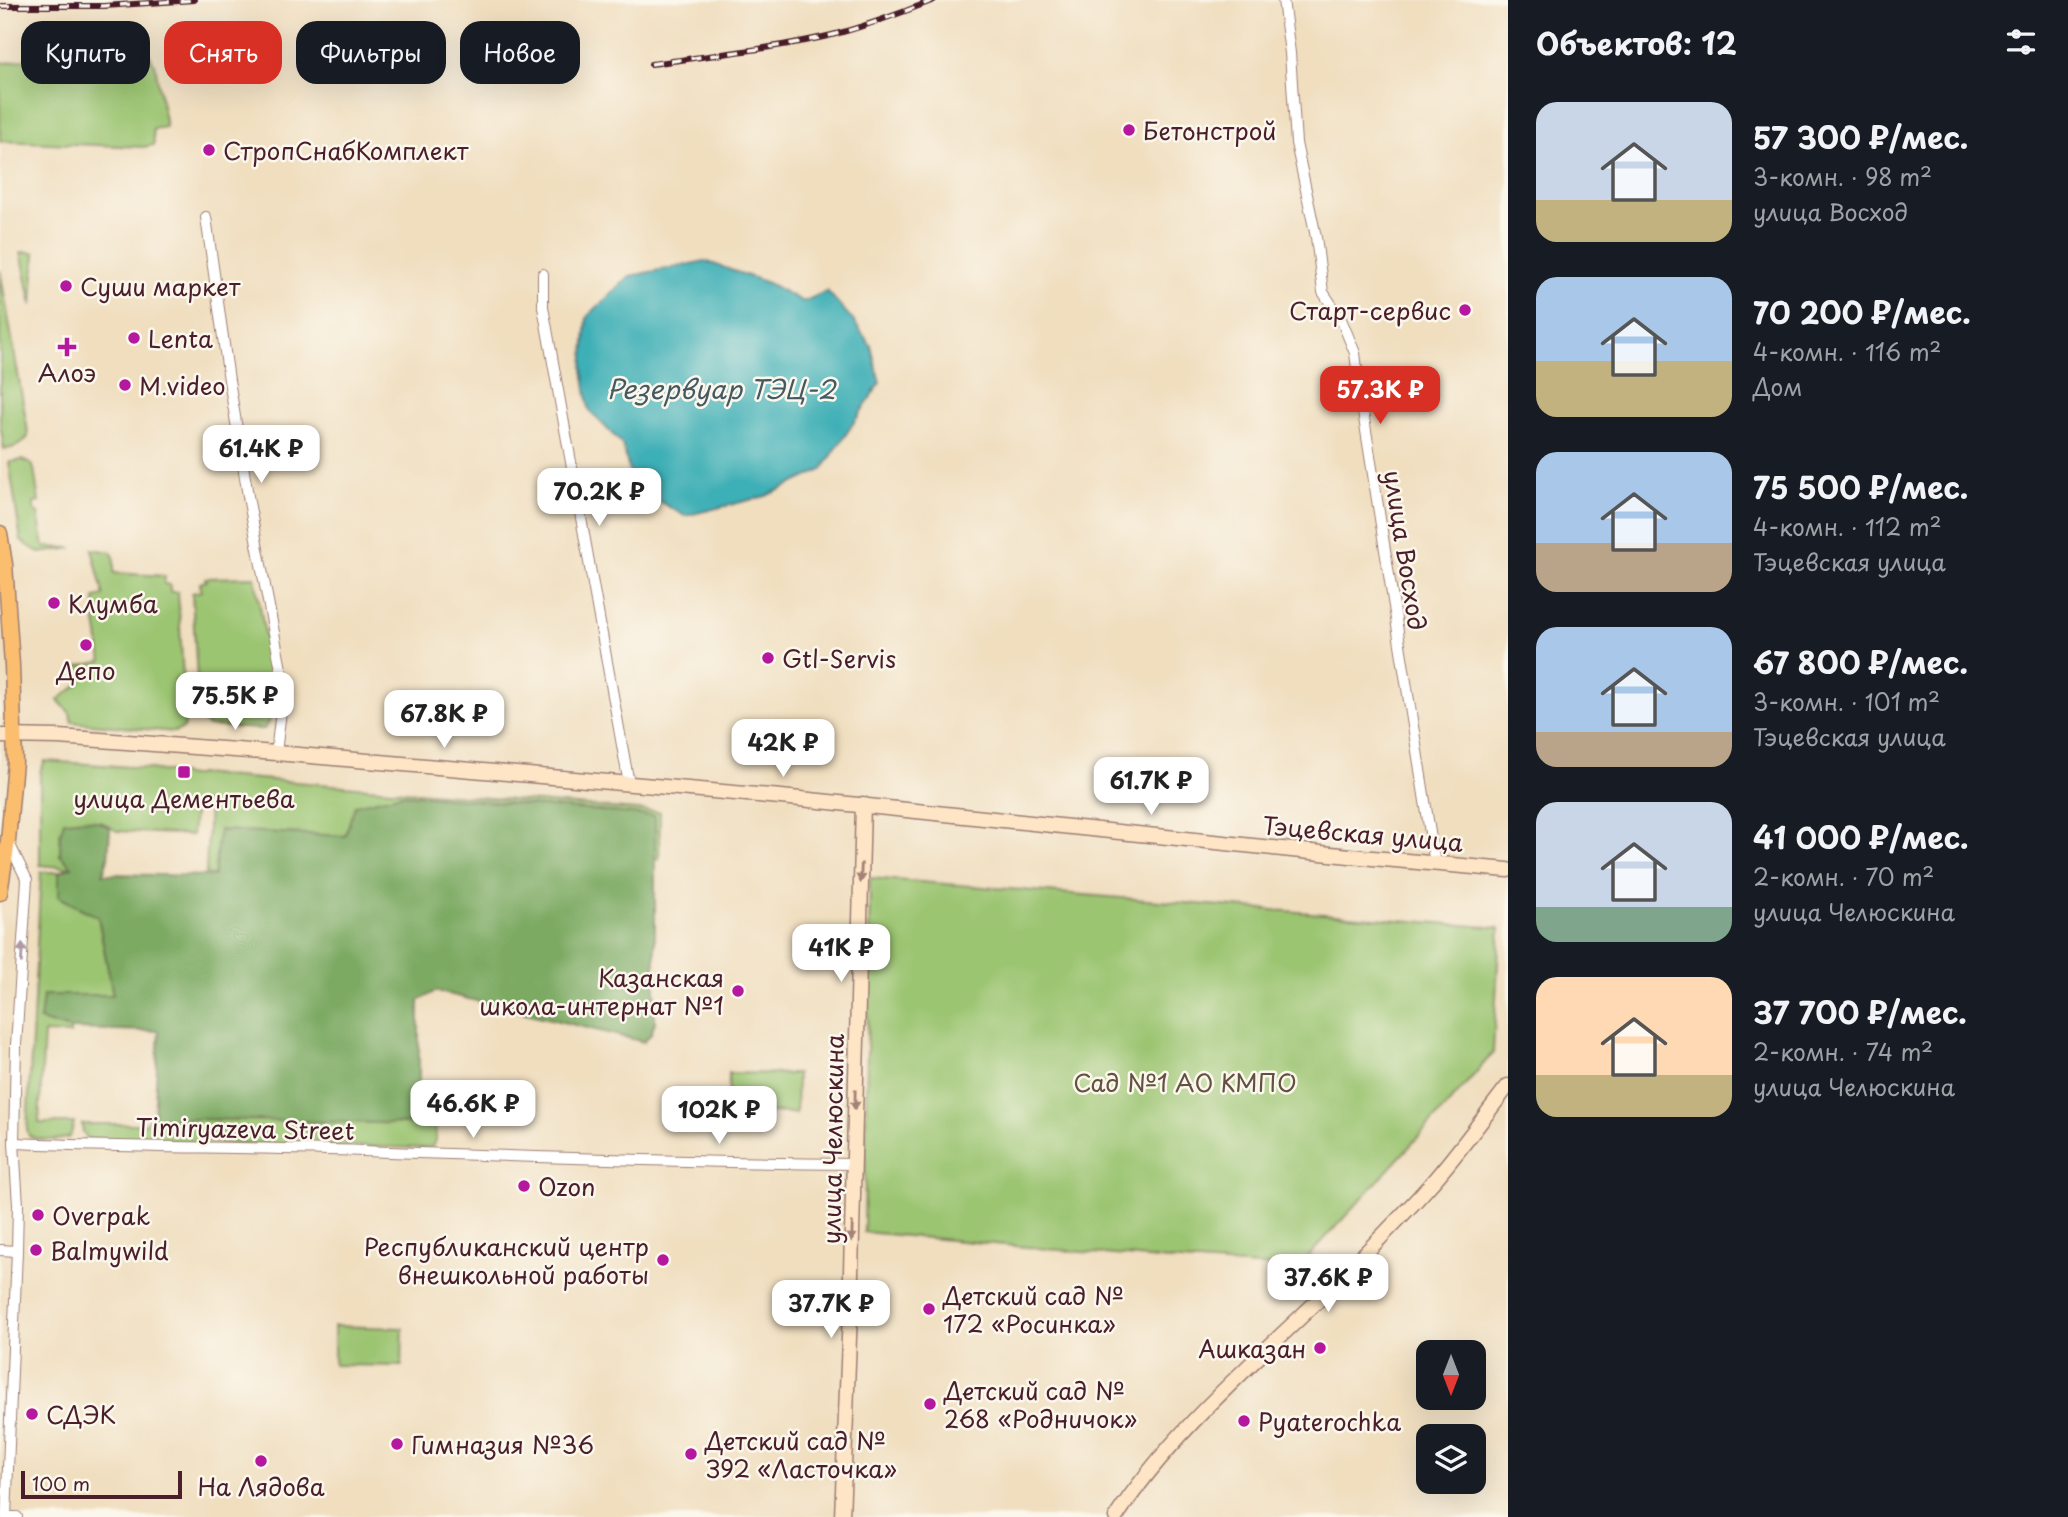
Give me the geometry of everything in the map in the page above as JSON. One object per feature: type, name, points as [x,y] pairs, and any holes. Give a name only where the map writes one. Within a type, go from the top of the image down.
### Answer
[{"type":"main road","points":[[0,533],[8,614],[7,736],[15,762],[8,841],[0,892]]},
{"type":"main road","name":"Тэцевская улица","points":[[7,736],[60,737],[276,753],[863,804],[1508,870]]},
{"type":"main road","name":"улица Челюскина","points":[[842,1517],[863,804]]},
{"type":"main road","points":[[1116,1517],[1138,1483],[1196,1419],[1337,1282],[1430,1185],[1508,1086]]},
{"type":"street","name":"улица Восход","points":[[1283,0],[1290,53],[1296,143],[1316,237],[1324,292],[1341,319],[1355,353],[1435,863]]},
{"type":"street","points":[[206,217],[249,502],[285,685],[276,753]]},
{"type":"street","points":[[542,274],[543,307],[629,784]]},
{"type":"street","points":[[8,841],[27,880],[16,1045],[14,1143],[18,1205],[6,1517],[17,1517]]},
{"type":"street","name":"Timiryazeva Street","points":[[14,1143],[854,1164]]},
{"type":"street","points":[[0,1250],[17,1251]]},
{"type":"green space","points":[[150,56],[155,65],[166,127],[153,129],[154,145],[143,147],[0,141],[0,62],[21,60],[21,84],[150,84]]},
{"type":"green space","points":[[21,252],[35,253],[32,306]]},
{"type":"green space","points":[[0,270],[28,437],[17,446],[4,449],[0,423]]},
{"type":"green space","points":[[23,460],[34,469],[39,502],[34,503],[34,510],[38,514],[44,547],[73,548],[40,553],[21,541],[9,462]]},
{"type":"green space","points":[[92,549],[111,552],[114,557],[114,573],[165,576],[164,584],[170,585],[170,592],[178,592],[183,678],[176,679],[176,686],[184,687],[184,728],[174,732],[72,722],[70,713],[58,700],[80,683],[77,667],[102,661],[95,598],[104,596]]},
{"type":"green space","points":[[255,577],[276,700],[272,715],[264,729],[209,726],[203,722],[199,713],[192,593],[201,591],[200,583],[206,581],[205,578]]},
{"type":"green space","points":[[45,761],[145,768],[191,776],[199,774],[660,812],[659,859],[352,834],[345,836],[219,830],[215,876],[206,875],[209,803],[195,802],[192,835],[117,831],[100,821],[73,868],[40,865],[40,772]]},
{"type":"green space","points":[[402,794],[655,816],[655,1022],[651,1034],[644,1042],[436,991],[419,1001],[419,1124],[154,1118],[159,1031],[70,1029],[40,1020],[43,995],[113,995],[98,917],[59,897],[59,872],[72,867],[60,855],[60,835],[64,821],[93,820],[110,828],[108,858],[103,874],[214,876],[219,830],[345,836],[355,805]]},
{"type":"green space","points":[[41,872],[59,872],[59,897],[98,917],[113,995],[40,1020],[70,1029],[70,1034],[44,1033],[39,1123],[74,1123],[70,1137],[55,1140],[33,1138],[27,1130]]},
{"type":"green space","name":"Сад №1 АО КМПО","points":[[870,878],[1500,928],[1493,1053],[1307,1258],[1291,1268],[1180,1261],[864,1232]]},
{"type":"green space","points":[[729,1073],[797,1074],[796,1113],[728,1111]]},
{"type":"green space","points":[[151,1115],[154,1118],[435,1124],[436,1140],[432,1147],[424,1148],[97,1140],[87,1139],[83,1132],[82,1124],[145,1124]]},
{"type":"green space","points":[[334,1326],[403,1328],[402,1366],[334,1365]]},
{"type":"water","name":"Резервуар ТЭЦ-2","points":[[705,261],[768,283],[803,302],[827,291],[871,346],[880,383],[822,470],[766,496],[685,516],[634,487],[622,444],[589,410],[583,369],[587,317],[630,276]]},
{"type":"railway","points":[[0,6],[104,6],[194,0]]},
{"type":"railway","points":[[651,64],[810,40],[871,23],[934,0]]},
{"type":"place","name":"Бетонстрой","points":[[1129,130]]},
{"type":"place","name":"СтропСнабКомплект","points":[[209,150]]},
{"type":"place","name":"Суши маркет","points":[[66,286]]},
{"type":"place","name":"Старт-сервис","points":[[1465,310]]},
{"type":"place","name":"Lenta","points":[[134,338]]},
{"type":"place","name":"Алоэ","points":[[67,347]]},
{"type":"place","name":"M.video","points":[[125,385]]},
{"type":"place","name":"Клумба","points":[[54,603]]},
{"type":"place","name":"Депо","points":[[86,645]]},
{"type":"place","name":"Gtl-Servis","points":[[768,658]]},
{"type":"place","name":"улица Дементьева","points":[[184,772]]},
{"type":"place","name":"Казанская школа-интернат №1","points":[[738,991]]},
{"type":"place","name":"Ozon","points":[[524,1186]]},
{"type":"place","name":"Overpak","points":[[38,1215]]},
{"type":"place","name":"Balmywild","points":[[36,1250]]},
{"type":"place","name":"Республиканский центр внешкольной работы","points":[[663,1260]]},
{"type":"place","name":"Детский сад № 172 «Росинка»","points":[[929,1309]]},
{"type":"place","name":"Ашказан","points":[[1320,1348]]},
{"type":"place","name":"Детский сад № 268 «Родничок»","points":[[930,1404]]},
{"type":"place","name":"СДЭК","points":[[32,1414]]},
{"type":"place","name":"Pyaterochka","points":[[1244,1421]]},
{"type":"place","name":"Гимназия №36","points":[[397,1444]]},
{"type":"place","name":"Детский сад № 392 «Ласточка»","points":[[691,1454]]},
{"type":"place","name":"На Лядова","points":[[261,1461]]}]
